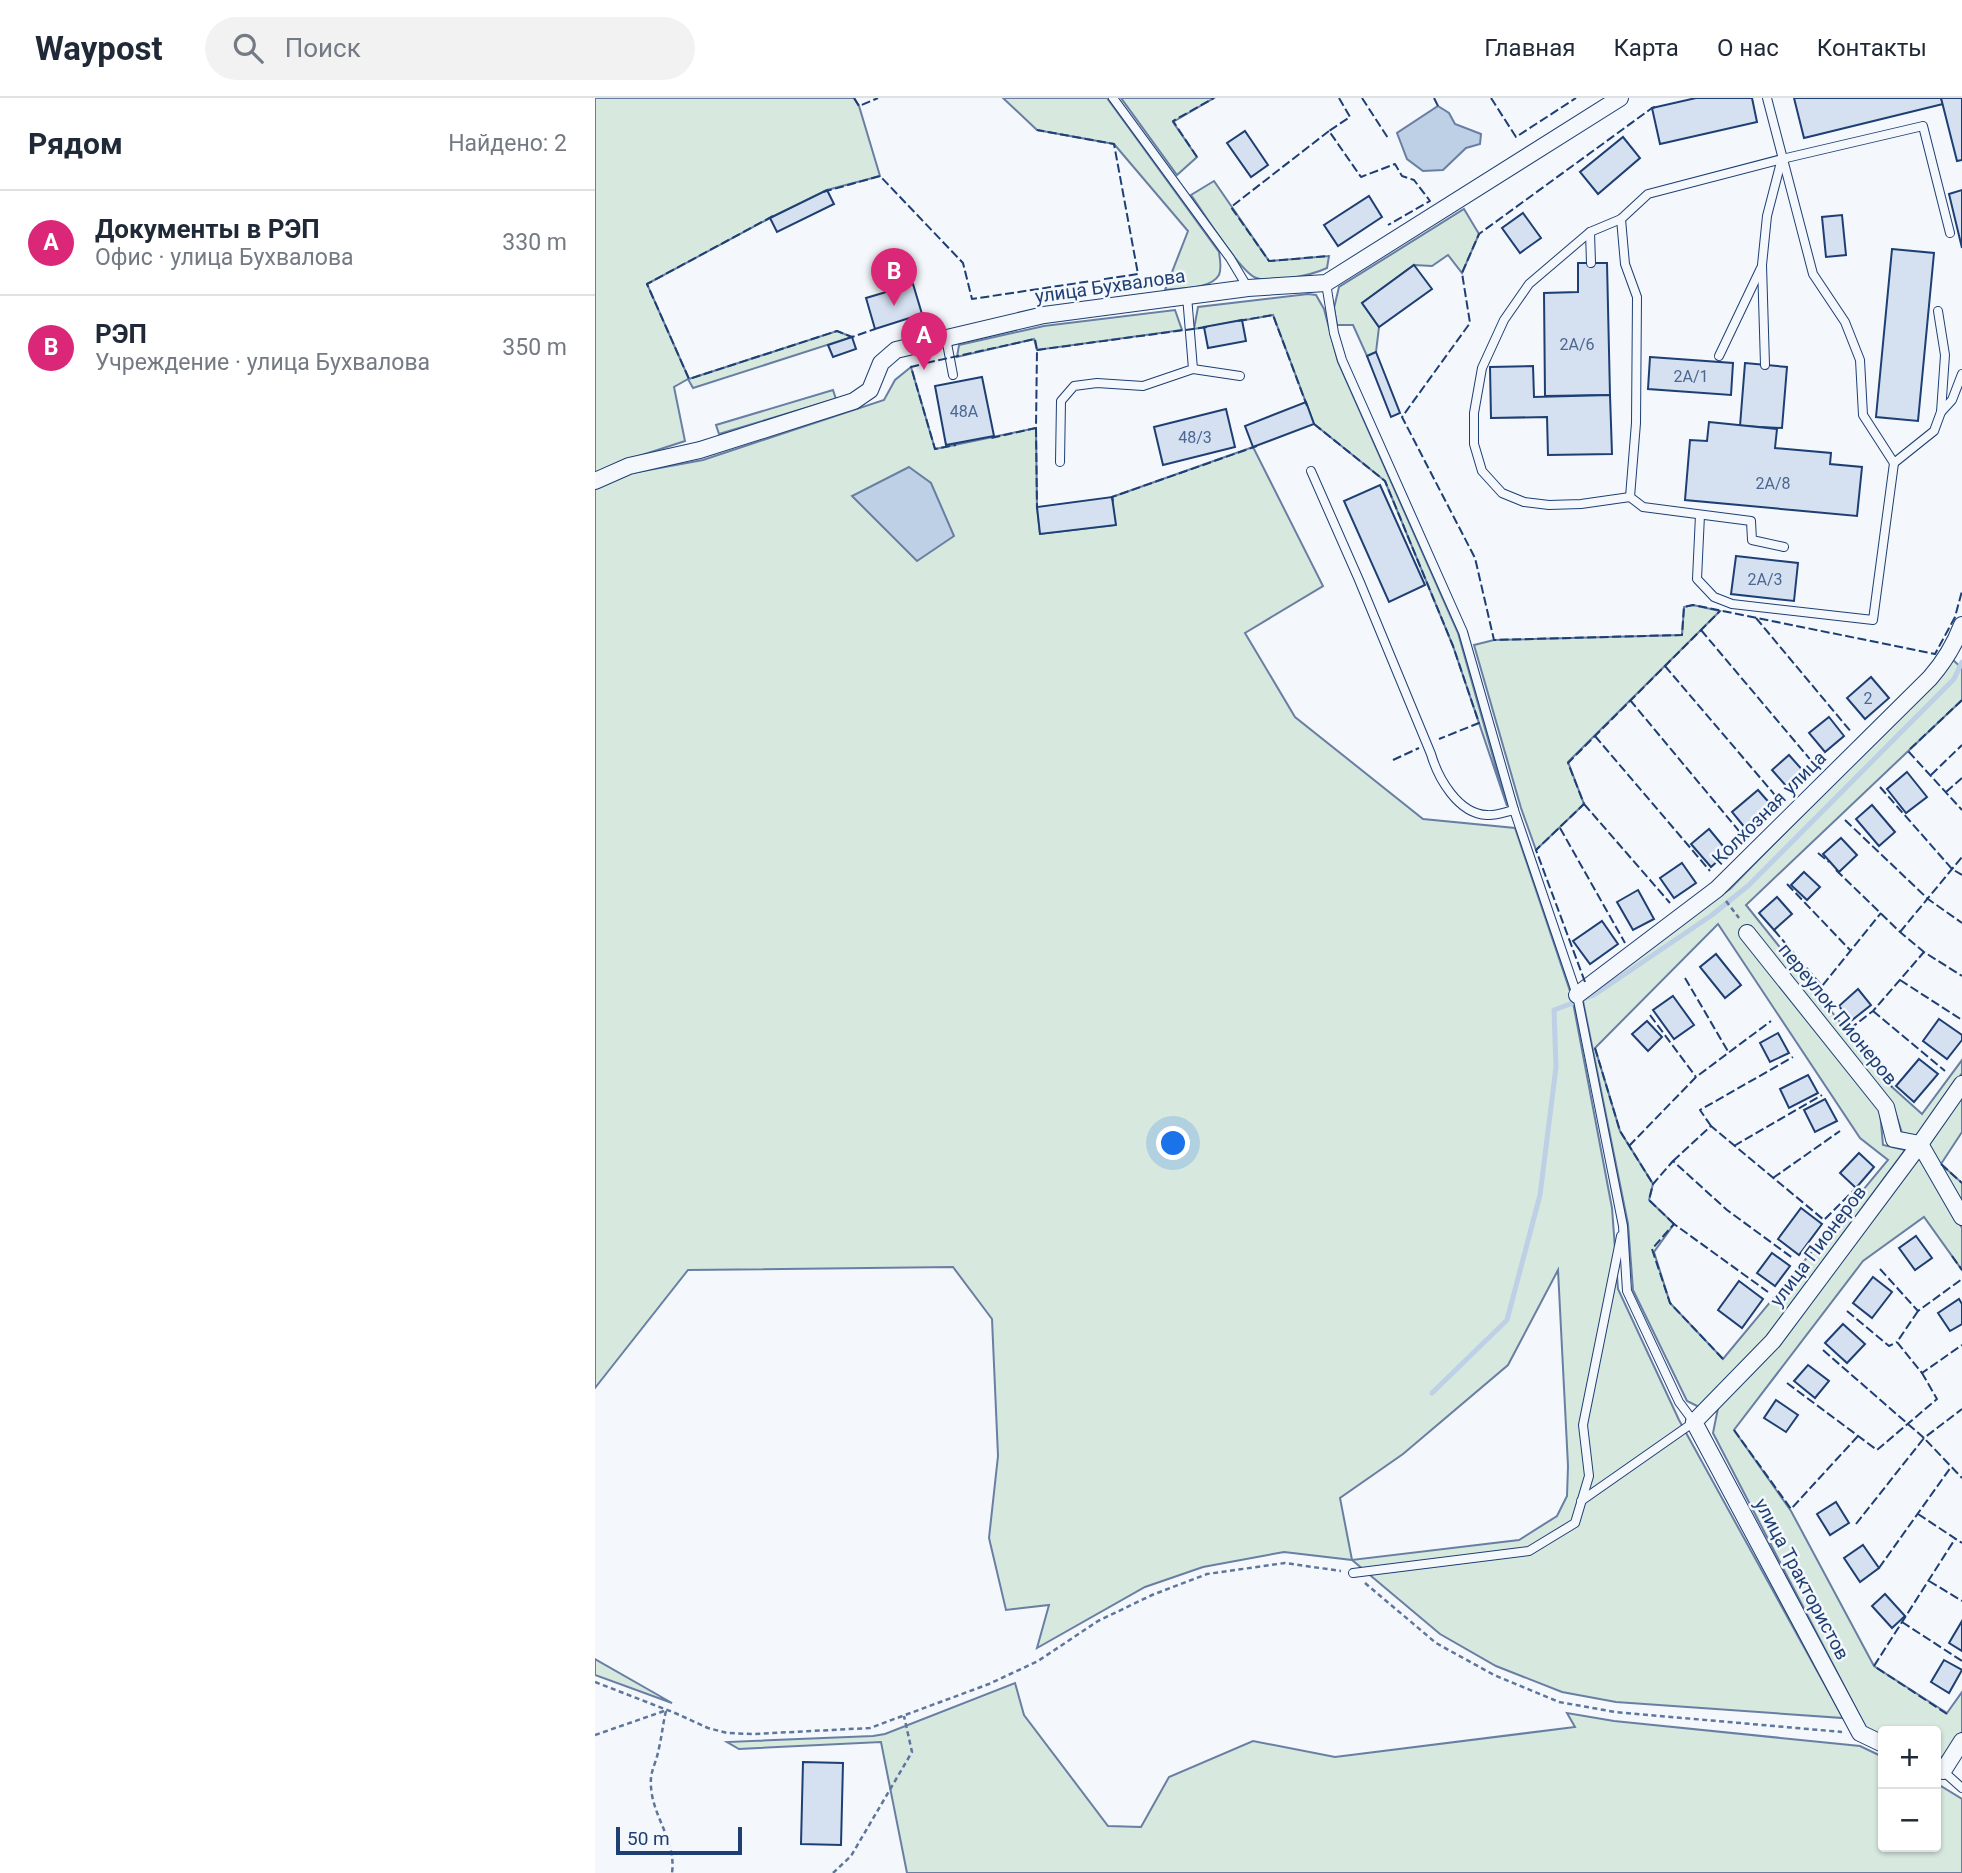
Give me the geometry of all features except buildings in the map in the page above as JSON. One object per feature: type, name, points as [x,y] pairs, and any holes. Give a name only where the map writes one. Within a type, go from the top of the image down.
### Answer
[{"type":"street","name":"улица Бухвалова","points":[[595,481],[629,466],[700,450],[853,401],[870,390],[881,363],[896,350],[1044,315],[1248,288],[1326,283],[1620,98]]},
{"type":"street","name":"Колхозная улица","points":[[1577,995],[1717,889],[1930,678],[1946,660],[1962,625]]},
{"type":"street","name":"переулок Пионеров","points":[[1747,933],[1886,1107],[1894,1139],[1920,1144]]},
{"type":"street","name":"улица Пионеров","points":[[1693,1422],[1773,1341],[1962,1084]]},
{"type":"street","points":[[1920,1144],[1962,1217]]},
{"type":"street","name":"улица Трактористов","points":[[1693,1422],[1860,1733]]},
{"type":"street","points":[[1860,1733],[1878,1742]]},
{"type":"street","points":[[1941,1767],[1962,1741]]},
{"type":"lane","points":[[1113,98],[1230,258],[1248,288]]},
{"type":"lane","points":[[1700,515],[1697,579],[1714,597],[1732,604],[1873,620],[1894,463],[1863,415],[1860,360],[1845,322],[1813,274],[1767,98]]},
{"type":"lane","points":[[1784,547],[1752,540],[1751,522],[1643,507],[1630,497],[1581,504],[1549,505],[1524,502],[1502,493],[1482,471],[1474,444],[1474,413],[1482,368],[1504,320],[1529,284],[1590,232],[1621,219],[1648,194],[1923,126],[1950,233]]},
{"type":"lane","points":[[1765,365],[1762,265],[1767,216],[1782,159]]},
{"type":"lane","points":[[1621,219],[1625,264],[1637,297],[1636,423],[1630,497]]},
{"type":"lane","points":[[1590,232],[1591,263]]},
{"type":"lane","points":[[1719,356],[1762,265]]},
{"type":"lane","points":[[1326,283],[1334,333],[1342,360],[1463,632],[1514,810],[1577,995],[1623,1226],[1627,1291],[1679,1402],[1693,1422],[1581,1501]]},
{"type":"lane","points":[[1187,296],[1193,369]]},
{"type":"lane","points":[[1894,463],[1934,431],[1941,412],[1945,355],[1938,311]]},
{"type":"lane","points":[[946,338],[953,376]]},
{"type":"lane","points":[[1061,462],[1061,401],[1074,386],[1097,383],[1143,386],[1193,369],[1240,376]]},
{"type":"lane","points":[[1941,412],[1952,400],[1962,374]]},
{"type":"lane","points":[[1311,471],[1364,592],[1436,771],[1451,793],[1470,811],[1487,816],[1514,810]]},
{"type":"lane","points":[[1353,1573],[1529,1551],[1575,1522],[1589,1476],[1583,1425],[1623,1226]]},
{"type":"lane","points":[[1941,1771],[1962,1788]]},
{"type":"path","points":[[1723,897],[1736,914]]},
{"type":"path","points":[[595,1682],[708,1728],[727,1733],[870,1728],[989,1684],[1038,1661],[1098,1621],[1151,1595],[1207,1574],[1285,1563],[1353,1573],[1436,1643],[1494,1675],[1559,1702],[1615,1712],[1860,1733]]},
{"type":"path","points":[[595,1735],[667,1710]]},
{"type":"path","points":[[667,1710],[659,1749],[650,1775],[653,1798],[671,1848],[671,1873]]},
{"type":"path","points":[[833,1873],[851,1856],[912,1752],[904,1716]]},
{"type":"shaded area","points":[[595,98],[854,98],[859,106],[880,176],[827,190],[647,284],[689,379],[837,331],[852,337],[693,388],[688,379],[674,387],[685,441],[595,474]]},
{"type":"shaded area","points":[[1003,98],[1107,98],[1219,252],[1221,267],[1215,280],[1202,286],[1165,290],[1188,231],[1114,144],[1037,130]]},
{"type":"shaded area","points":[[1121,98],[1214,98],[1173,122],[1197,157],[1177,175]]},
{"type":"shaded area","points":[[1214,181],[1269,261],[1329,256],[1327,268],[1280,280],[1254,277],[1230,251],[1191,195]]},
{"type":"shaded area","points":[[1464,209],[1479,234],[1462,273],[1448,255],[1432,266],[1414,265],[1362,303],[1379,327],[1376,352],[1367,356],[1353,325],[1337,325],[1334,308],[1339,287]]},
{"type":"shaded area","points":[[1316,295],[1324,309],[1338,362],[1458,633],[1507,806],[1453,646],[1385,481],[1314,424],[1273,315],[1194,329],[1198,307]]},
{"type":"shaded area","points":[[1175,310],[1182,330],[1037,350],[1034,339],[957,357],[959,345],[1044,326]]},
{"type":"shaded area","points":[[911,367],[935,449],[1036,428],[1040,534],[1115,525],[1112,497],[1253,447],[1323,586],[1245,633],[1295,717],[1423,819],[1515,828],[1572,997],[1612,1208],[1618,1289],[1679,1420],[1843,1718],[1616,1702],[1562,1692],[1496,1666],[1440,1634],[1352,1560],[1284,1552],[1203,1567],[1145,1587],[1037,1648],[1049,1605],[1006,1610],[989,1538],[998,1456],[992,1319],[953,1267],[688,1270],[595,1388],[595,488],[632,473],[703,460],[884,400],[895,380]],"holes":[[[1558,1270],[1568,1466],[1567,1496],[1557,1516],[1519,1540],[1352,1560],[1340,1498],[1403,1454],[1508,1365]]]},
{"type":"shaded area","points":[[833,390],[836,399],[719,434],[716,425]]},
{"type":"shaded area","points":[[1693,605],[1720,611],[1568,762],[1584,804],[1536,850],[1521,808],[1474,645],[1494,640],[1682,635],[1684,607]]},
{"type":"shaded area","points":[[1953,660],[1962,668],[1962,700],[1746,905],[1892,1087],[1922,1114],[1962,1060],[1962,1073],[1917,1137],[1902,1133],[1893,1105],[1880,1112],[1883,1145],[1905,1150],[1764,1340],[1699,1407],[1687,1401],[1633,1290],[1628,1224],[1582,996],[1730,889]],"holes":[[[1718,924],[1860,1138],[1888,1160],[1723,1359],[1670,1303],[1654,1252],[1674,1224],[1649,1200],[1653,1184],[1620,1131],[1595,1048]]]},
{"type":"shaded area","points":[[1962,1094],[1962,1132],[1941,1164],[1962,1183],[1962,1208],[1926,1146]]},
{"type":"shaded area","points":[[1919,1154],[1962,1228],[1962,1270],[1924,1217],[1863,1261],[1734,1430],[1791,1511],[1874,1666],[1947,1713],[1962,1692],[1962,1732],[1946,1756],[1941,1757],[1941,1726],[1878,1726],[1878,1735],[1867,1730],[1713,1433],[1719,1403]]},
{"type":"shaded area","points":[[595,1659],[672,1703],[595,1675]]},
{"type":"shaded area","points":[[1015,1683],[1024,1715],[1108,1826],[1141,1827],[1169,1777],[1253,1741],[1335,1757],[1575,1727],[1567,1713],[1614,1721],[1860,1746],[1878,1755],[1878,1852],[1941,1852],[1941,1786],[1962,1799],[1962,1873],[907,1873],[881,1742],[739,1749],[727,1742],[885,1734]]},
{"type":"water","points":[[1438,106],[1449,113],[1455,124],[1481,134],[1480,144],[1466,148],[1443,170],[1423,171],[1407,159],[1397,133]]},
{"type":"water","points":[[909,467],[931,483],[954,536],[917,561],[852,496]]},
{"type":"waterway","points":[[1432,1393],[1507,1320],[1540,1195],[1556,1067],[1554,1010],[1594,995],[1712,915],[1749,885],[1954,679],[1962,662]]},
{"type":"fence","points":[[854,98],[859,106],[878,98]]},
{"type":"fence","points":[[1197,157],[1173,121],[1214,98]]},
{"type":"fence","points":[[1339,98],[1350,117],[1329,131],[1361,177],[1395,164],[1402,176],[1414,180],[1430,201],[1388,225]]},
{"type":"fence","points":[[1362,98],[1388,138]]},
{"type":"fence","points":[[1434,98],[1438,106]]},
{"type":"fence","points":[[1491,98],[1516,137],[1576,98]]},
{"type":"fence","points":[[1655,107],[1479,234],[1462,273],[1470,323],[1402,417],[1475,558],[1494,640],[1682,635],[1684,607],[1693,605],[1935,654],[1955,617],[1962,591]]},
{"type":"fence","points":[[823,192],[880,176],[963,263],[972,299],[1138,274],[1114,144],[1037,130]]},
{"type":"fence","points":[[1329,131],[1231,207],[1269,261],[1329,256]]},
{"type":"fence","points":[[773,216],[647,284],[689,379],[837,331],[852,337],[875,329]]},
{"type":"fence","points":[[1238,321],[1273,315],[1307,406]]},
{"type":"fence","points":[[1037,350],[1207,327]]},
{"type":"fence","points":[[926,363],[1035,339],[1036,428],[991,438]]},
{"type":"fence","points":[[919,365],[911,367],[935,449],[956,445]]},
{"type":"fence","points":[[1314,424],[1385,481],[1453,646],[1479,723],[1439,739]]},
{"type":"fence","points":[[1036,428],[1037,509]]},
{"type":"fence","points":[[1113,501],[1112,497],[1257,446]]},
{"type":"fence","points":[[1585,982],[1536,850],[1584,804],[1568,763],[1720,611]]},
{"type":"fence","points":[[1756,618],[1852,733]]},
{"type":"fence","points":[[1701,630],[1814,764]]},
{"type":"fence","points":[[1665,666],[1780,801]]},
{"type":"fence","points":[[1630,700],[1744,837]]},
{"type":"fence","points":[[1962,700],[1908,751],[1962,810]]},
{"type":"fence","points":[[1595,736],[1710,871]]},
{"type":"fence","points":[[1931,775],[1962,745]]},
{"type":"fence","points":[[1393,760],[1419,748]]},
{"type":"fence","points":[[1946,792],[1962,778]]},
{"type":"fence","points":[[1880,787],[1952,869],[1962,875]]},
{"type":"fence","points":[[1584,804],[1670,903]]},
{"type":"fence","points":[[1845,820],[1928,899],[1962,923]]},
{"type":"fence","points":[[1560,828],[1625,943]]},
{"type":"fence","points":[[1818,853],[1829,862]]},
{"type":"fence","points":[[1900,932],[1962,857]]},
{"type":"fence","points":[[1836,870],[1900,932],[1924,952],[1962,976]]},
{"type":"fence","points":[[1787,884],[1850,950]]},
{"type":"fence","points":[[1774,930],[1822,986],[1881,913]]},
{"type":"fence","points":[[1892,1087],[1847,1031],[1873,1011],[1924,952]]},
{"type":"fence","points":[[1685,978],[1729,1053]]},
{"type":"fence","points":[[1900,980],[1962,1020]]},
{"type":"fence","points":[[1873,1011],[1945,1071]]},
{"type":"fence","points":[[1650,1015],[1696,1077]]},
{"type":"fence","points":[[1629,1146],[1696,1077],[1771,1021]]},
{"type":"fence","points":[[1595,1048],[1620,1131],[1653,1184]]},
{"type":"fence","points":[[1711,1126],[1700,1110],[1793,1057]]},
{"type":"fence","points":[[1734,1146],[1822,1095]]},
{"type":"fence","points":[[1673,1161],[1711,1126],[1824,1220],[1856,1188]]},
{"type":"fence","points":[[1773,1178],[1840,1131]]},
{"type":"fence","points":[[1674,1224],[1649,1200],[1653,1184],[1673,1161],[1727,1210],[1794,1259]]},
{"type":"fence","points":[[1941,1164],[1962,1183]]},
{"type":"fence","points":[[1723,1359],[1670,1303],[1652,1249],[1674,1224],[1768,1292]]},
{"type":"fence","points":[[1952,1256],[1962,1270]]},
{"type":"fence","points":[[1880,1269],[1918,1311],[1962,1279]]},
{"type":"fence","points":[[1847,1311],[1889,1346],[1897,1342]]},
{"type":"fence","points":[[1918,1311],[1897,1342],[1922,1373],[1962,1345]]},
{"type":"fence","points":[[1823,1350],[1924,1438],[1962,1409]]},
{"type":"fence","points":[[1787,1383],[1877,1450],[1937,1399],[1922,1373]]},
{"type":"fence","points":[[1734,1430],[1791,1509],[1858,1436]]},
{"type":"fence","points":[[1856,1524],[1924,1438],[1962,1478]]},
{"type":"fence","points":[[1879,1568],[1951,1467]]},
{"type":"fence","points":[[1918,1514],[1962,1543]]},
{"type":"fence","points":[[1947,1714],[1874,1666],[1955,1539]]},
{"type":"fence","points":[[1929,1581],[1962,1601]]},
{"type":"fence","points":[[1902,1622],[1962,1661]]},
{"type":"place","name":"РЭП","points":[[894,306]]},
{"type":"place","name":"Документы в РЭП","points":[[924,370]]}]
